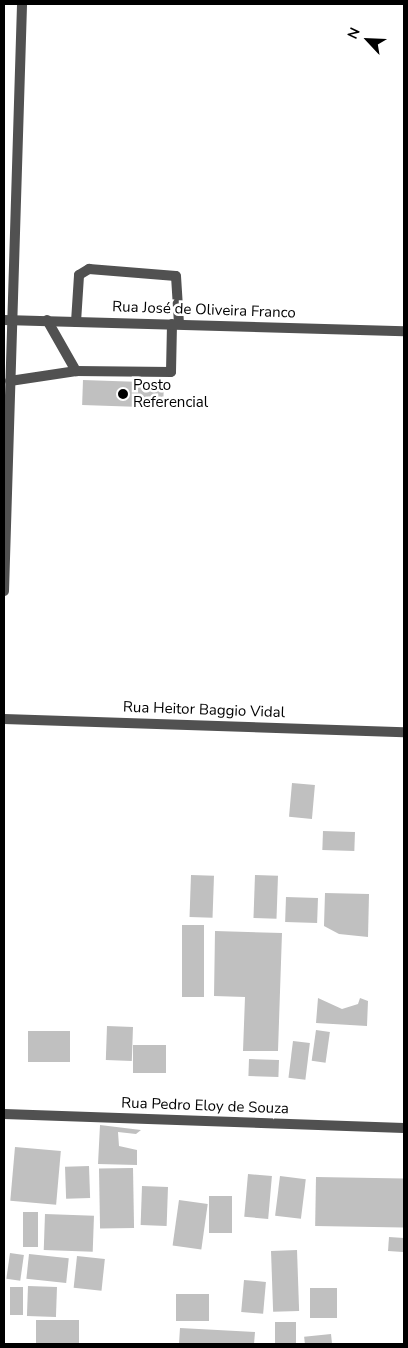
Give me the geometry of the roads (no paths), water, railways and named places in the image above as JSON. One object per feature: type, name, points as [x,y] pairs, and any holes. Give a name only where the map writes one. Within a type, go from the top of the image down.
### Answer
[{"type":"street","points":[[4,591],[10,381],[8,320],[22,4]]},
{"type":"street","points":[[10,381],[76,371],[171,372],[176,276],[89,270],[79,275],[76,322]]},
{"type":"street","name":"Rua José de Oliveira Franco","points":[[8,320],[404,331]]},
{"type":"street","points":[[47,320],[76,371]]},
{"type":"street","name":"Rua Heitor Baggio Vidal","points":[[4,719],[404,732]]},
{"type":"street","name":"Rua Pedro Eloy de Souza","points":[[4,1114],[404,1128]]},
{"type":"place","name":"Posto Referencial","points":[[123,394]]}]
